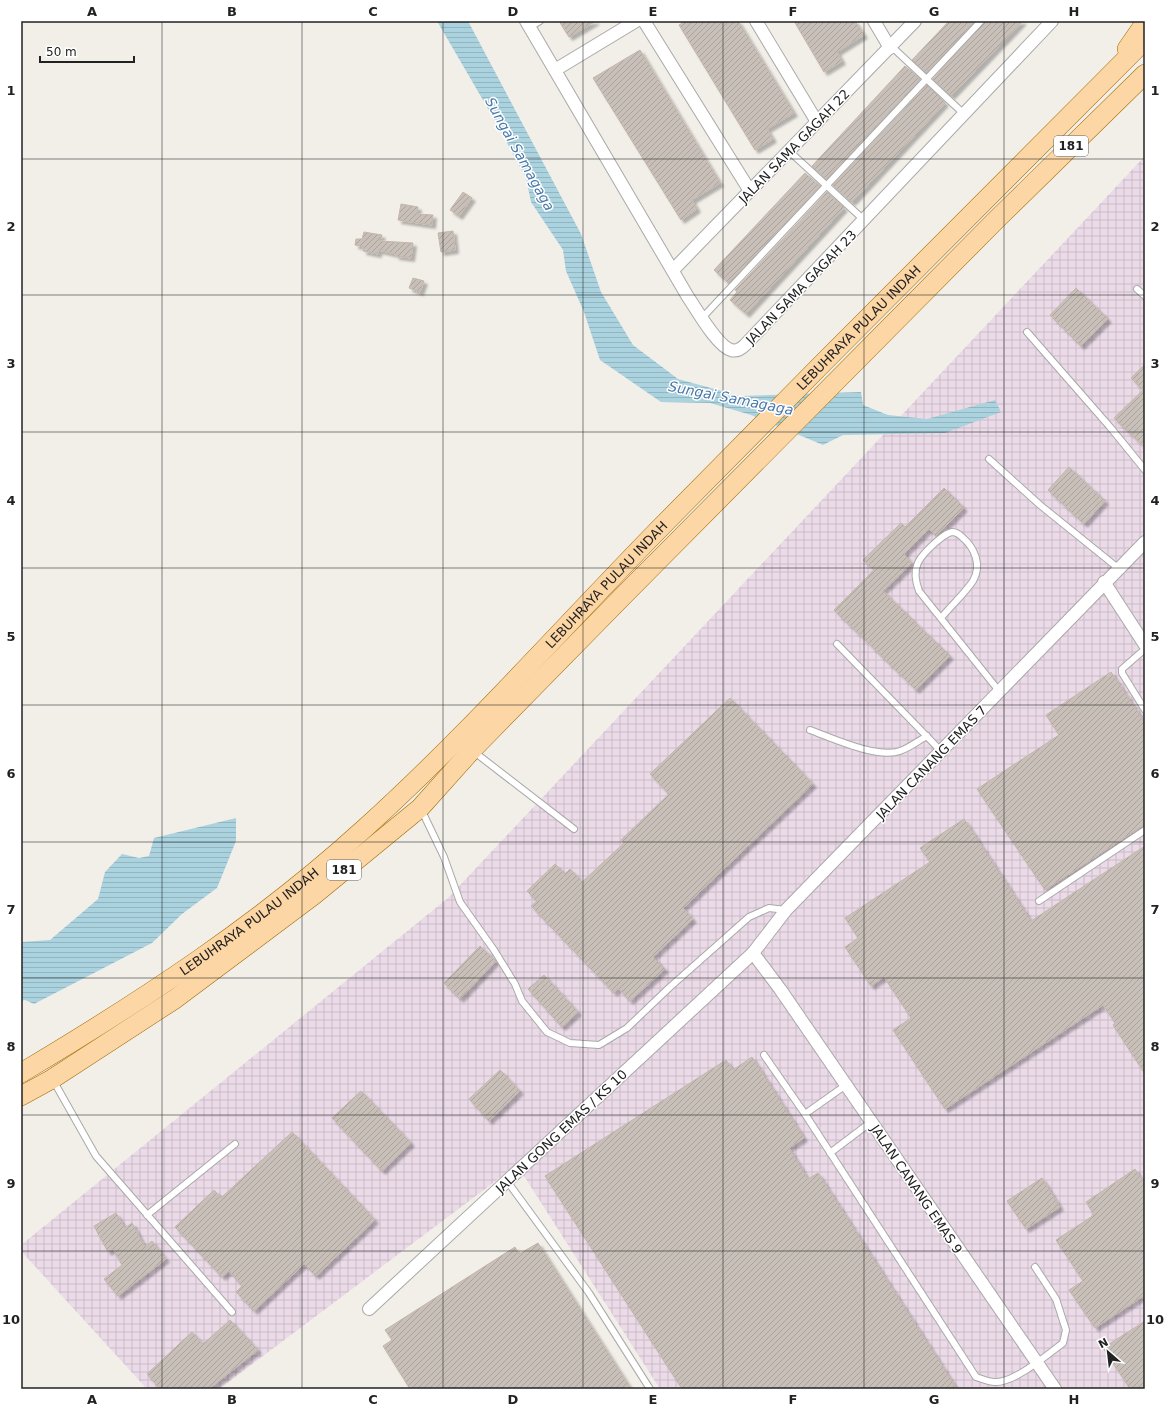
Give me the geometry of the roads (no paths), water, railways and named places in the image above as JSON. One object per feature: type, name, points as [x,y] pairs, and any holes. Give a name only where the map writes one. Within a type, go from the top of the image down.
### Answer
[{"type":"main road","points":[[1105,80],[1145,23]]},
{"type":"main road","name":"LEBUHRAYA PULAU INDAH","points":[[21,1073],[162,986],[222,944],[324,864],[366,828],[448,748],[614,576],[1145,40]]},
{"type":"main road","name":"LEBUHRAYA PULAU INDAH","points":[[21,1096],[52,1079],[175,999],[314,895],[420,808],[472,750],[626,593],[997,219],[1145,74]]},
{"type":"street","points":[[555,70],[636,21]]},
{"type":"street","points":[[644,21],[750,192]]},
{"type":"street","points":[[756,21],[817,122]]},
{"type":"street","points":[[874,21],[891,47]]},
{"type":"street","name":"JALAN SAMA GAGAH 22","points":[[673,270],[915,21]]},
{"type":"street","name":"JALAN SAMA GAGAH 23","points":[[532,23],[555,70],[688,297],[716,337],[732,351],[739,350],[1052,21]]},
{"type":"street","name":"JALAN CANANG EMAS 7","points":[[753,953],[786,910],[942,752],[1104,582],[1145,542]]},
{"type":"street","points":[[1104,582],[1145,645]]},
{"type":"street","name":"JALAN CANANG EMAS 9","points":[[753,953],[780,989],[872,1122],[1036,1362],[1050,1387]]},
{"type":"street","name":"JALAN GONG EMAS / KS 10","points":[[368,1309],[753,953]]},
{"type":"lane","points":[[702,318],[981,21]]},
{"type":"lane","points":[[891,47],[964,114]]},
{"type":"lane","points":[[789,151],[864,220]]},
{"type":"lane","points":[[1137,289],[1145,296]]},
{"type":"lane","points":[[1027,332],[1110,427],[1145,470]]},
{"type":"lane","points":[[989,459],[1040,505],[1118,568]]},
{"type":"lane","points":[[941,618],[973,580],[977,567],[975,553],[958,533],[952,532],[944,535],[922,554],[915,568],[915,580],[919,591],[999,691]]},
{"type":"lane","points":[[837,644],[942,752]]},
{"type":"lane","points":[[1145,649],[1122,669],[1122,673],[1145,710]]},
{"type":"lane","points":[[810,730],[860,748],[884,752],[899,751],[927,736]]},
{"type":"lane","points":[[472,750],[574,829]]},
{"type":"lane","points":[[420,808],[444,857],[460,902],[494,950],[515,984],[522,1001],[546,1032],[570,1043],[599,1046],[627,1028],[670,987],[749,917],[769,908],[786,910]]},
{"type":"lane","points":[[1039,901],[1145,830]]},
{"type":"lane","points":[[764,1055],[805,1114],[976,1377],[995,1382],[1009,1378],[1036,1362],[1063,1343],[1066,1330],[1056,1299],[1035,1267]]},
{"type":"lane","points":[[52,1079],[96,1156],[232,1312]]},
{"type":"lane","points":[[805,1114],[846,1085]]},
{"type":"lane","points":[[830,1152],[872,1122]]},
{"type":"lane","points":[[147,1215],[235,1144]]},
{"type":"lane","points":[[507,1181],[589,1293],[650,1389]]},
{"type":"water","name":"Sungai Samagaga","points":[[437,21],[468,21],[581,234],[601,292],[633,345],[678,379],[740,396],[861,392],[863,405],[888,415],[927,419],[995,400],[1001,412],[945,433],[843,435],[823,445],[751,415],[710,403],[661,402],[600,360],[584,312],[566,271],[563,250],[531,202],[526,178],[494,119]]},
{"type":"water","points":[[236,818],[236,841],[217,888],[182,914],[152,943],[34,1004],[25,1000],[21,1001],[21,942],[50,940],[98,899],[105,872],[122,854],[139,858],[149,856],[154,838]]}]
